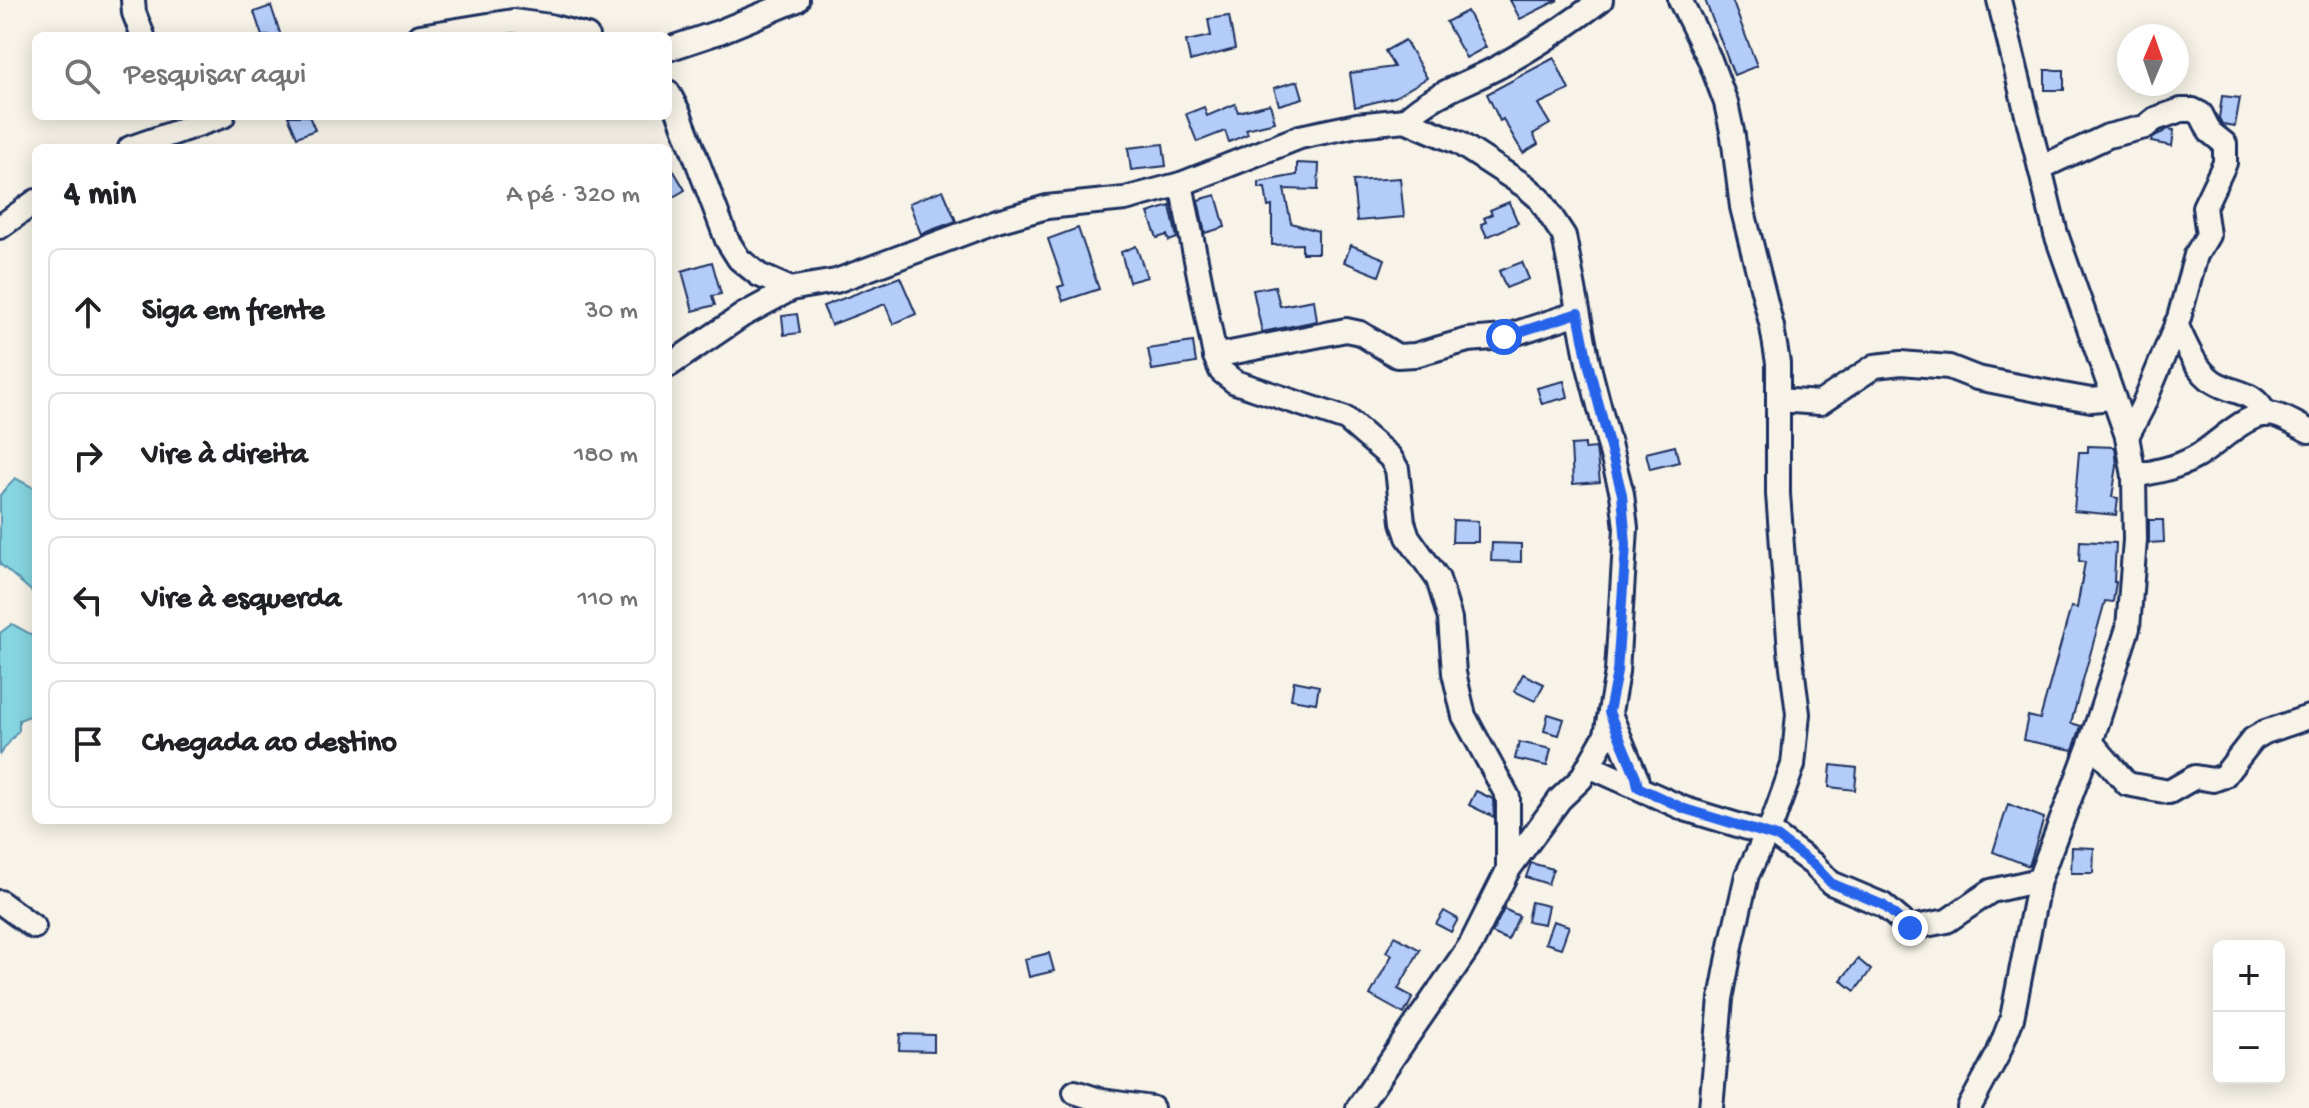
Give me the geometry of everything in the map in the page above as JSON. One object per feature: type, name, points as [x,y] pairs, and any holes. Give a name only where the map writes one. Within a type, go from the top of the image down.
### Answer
[{"type":"street","points":[[133,0],[141,32]]},
{"type":"street","points":[[672,48],[797,0]]},
{"type":"street","points":[[1405,120],[1425,102],[1500,66],[1558,31],[1601,0]]},
{"type":"street","points":[[1680,0],[1710,60],[1726,103],[1742,207],[1778,363],[1778,494],[1798,714],[1793,765],[1767,834],[1747,875],[1732,941],[1721,999],[1711,1108]]},
{"type":"street","points":[[1969,1108],[1998,1054],[2012,1018],[2039,880],[2091,742],[2128,628],[2135,540],[2134,476],[2127,436],[2056,234],[1999,0]]},
{"type":"street","points":[[445,32],[513,21],[572,32]]},
{"type":"street","points":[[672,100],[727,240],[739,259],[759,275],[791,289]]},
{"type":"street","points":[[2040,168],[2108,136],[2145,127],[2155,119],[2181,110],[2201,114],[2210,132],[2225,144],[2225,163],[2204,207],[2208,235],[2196,255],[2176,324],[2142,408],[2127,436]]},
{"type":"street","points":[[137,144],[170,125],[199,120]]},
{"type":"street","points":[[672,363],[743,315],[791,289],[836,281],[997,221],[1047,207],[1125,199],[1181,184],[1300,137],[1357,125],[1405,120],[1459,143],[1539,198],[1564,236],[1588,363],[1622,494],[1626,528],[1617,672],[1606,735],[1581,779],[1560,799],[1508,870],[1471,944],[1358,1108]]},
{"type":"street","points":[[1181,184],[1215,356],[1221,371],[1235,382],[1346,419],[1390,457],[1397,469],[1403,522],[1408,537],[1438,579],[1450,619],[1454,673],[1464,716],[1508,797],[1508,870]]},
{"type":"street","points":[[0,227],[32,204]]},
{"type":"street","points":[[1215,356],[1346,330],[1360,333],[1397,356],[1415,355],[1468,340],[1504,337],[1578,313]]},
{"type":"street","points":[[2176,324],[2190,353],[2213,382],[2251,397],[2260,404],[2266,415]]},
{"type":"street","points":[[1778,400],[1820,403],[1875,366],[1901,363],[1949,367],[1977,378],[2091,400],[2112,398]]},
{"type":"street","points":[[2134,476],[2195,458],[2245,422],[2266,415],[2273,414],[2309,431]]},
{"type":"street","points":[[1609,712],[1638,787]]},
{"type":"street","points":[[2091,742],[2127,784],[2169,792],[2195,777],[2213,780],[2224,776],[2253,739],[2309,717]]},
{"type":"street","points":[[1589,766],[1685,809],[1767,834],[1790,845],[1831,883],[1883,905],[1910,928],[1947,921],[1991,891],[2039,880]]},
{"type":"street","points":[[0,902],[34,927]]},
{"type":"street","points":[[1075,1092],[1102,1101],[1152,1108]]},
{"type":"water","points":[[15,478],[32,487],[32,592],[0,564],[0,495]]},
{"type":"water","points":[[12,624],[32,635],[32,714],[19,720],[19,730],[0,754],[0,633]]},
{"type":"building","points":[[1510,0],[1558,0],[1520,19]]},
{"type":"building","points":[[1705,0],[1732,0],[1757,66],[1734,75]]},
{"type":"building","points":[[271,6],[280,32],[261,32],[254,12]]},
{"type":"building","points":[[1467,11],[1486,47],[1466,58],[1446,22]]},
{"type":"building","points":[[1229,16],[1235,49],[1190,61],[1186,41],[1211,36],[1208,19]]},
{"type":"building","points":[[1405,40],[1427,78],[1395,97],[1355,107],[1350,73],[1394,67],[1385,51]]},
{"type":"building","points":[[1554,58],[1569,90],[1538,104],[1550,124],[1533,134],[1538,144],[1523,153],[1503,119],[1500,121],[1487,94]]},
{"type":"building","points":[[2045,70],[2064,70],[2064,90],[2045,90]]},
{"type":"building","points":[[1298,81],[1303,98],[1279,105],[1274,88]]},
{"type":"building","points":[[2222,96],[2240,98],[2235,126],[2222,124],[2219,118]]},
{"type":"building","points":[[1235,104],[1238,112],[1270,104],[1275,122],[1246,129],[1248,134],[1229,142],[1225,131],[1197,142],[1186,114],[1204,107],[1207,116]]},
{"type":"building","points":[[290,120],[311,120],[315,130],[297,137]]},
{"type":"building","points":[[2168,129],[2174,130],[2172,146],[2151,142],[2152,139]]},
{"type":"building","points":[[1163,144],[1166,166],[1131,170],[1128,148]]},
{"type":"building","points":[[1297,163],[1319,164],[1318,190],[1284,189],[1291,223],[1318,231],[1318,253],[1302,253],[1302,244],[1272,245],[1272,206],[1268,207],[1265,188],[1259,188],[1259,182],[1297,175]]},
{"type":"building","points":[[672,168],[685,190],[672,198]]},
{"type":"building","points":[[1400,178],[1404,217],[1357,221],[1353,181]]},
{"type":"building","points":[[943,190],[956,221],[921,234],[909,203]]},
{"type":"building","points":[[1216,195],[1225,227],[1205,233],[1198,200]]},
{"type":"building","points":[[1509,202],[1518,223],[1487,237],[1481,224],[1486,222],[1484,218],[1492,214],[1490,210]]},
{"type":"building","points":[[1170,206],[1177,238],[1169,241],[1167,235],[1157,238],[1148,213]]},
{"type":"building","points":[[1078,228],[1099,289],[1063,301],[1058,287],[1064,285],[1048,239]]},
{"type":"building","points":[[1351,245],[1385,259],[1379,276],[1344,262]]},
{"type":"building","points":[[1136,246],[1147,277],[1129,282],[1121,252]]},
{"type":"building","points":[[712,262],[721,294],[712,296],[715,305],[693,311],[682,271]]},
{"type":"building","points":[[1522,262],[1529,279],[1506,288],[1499,271]]},
{"type":"building","points":[[900,277],[916,314],[893,324],[885,304],[831,325],[823,306]]},
{"type":"building","points":[[1275,286],[1280,306],[1314,300],[1317,321],[1262,332],[1253,290]]},
{"type":"building","points":[[797,314],[800,333],[784,335],[782,316]]},
{"type":"building","points":[[1193,342],[1196,363],[1152,370],[1148,349]]},
{"type":"building","points":[[1564,381],[1568,397],[1542,404],[1537,388]]},
{"type":"building","points":[[1585,444],[1585,449],[1596,448],[1600,482],[1573,484],[1571,445]]},
{"type":"building","points":[[1675,446],[1679,462],[1650,469],[1646,453]]},
{"type":"building","points":[[2088,446],[2115,447],[2117,466],[2112,497],[2118,498],[2116,515],[2074,511],[2079,452],[2088,452]]},
{"type":"building","points":[[1453,520],[1478,521],[1478,542],[1452,542]]},
{"type":"building","points":[[2149,520],[2163,520],[2164,542],[2149,543]]},
{"type":"building","points":[[2080,541],[2116,543],[2116,582],[2113,602],[2105,601],[2071,723],[2081,726],[2073,750],[2023,740],[2028,716],[2040,719],[2071,607],[2077,608],[2085,562],[2079,561]]},
{"type":"building","points":[[1492,543],[1521,544],[1521,562],[1491,561]]},
{"type":"building","points":[[1523,674],[1544,684],[1535,701],[1514,691]]},
{"type":"building","points":[[1294,681],[1319,686],[1316,703],[1291,699]]},
{"type":"building","points":[[1548,714],[1564,719],[1559,735],[1544,731]]},
{"type":"building","points":[[1519,742],[1551,749],[1547,766],[1515,759]]},
{"type":"building","points":[[1831,765],[1857,768],[1855,790],[1829,787]]},
{"type":"building","points":[[1476,791],[1493,799],[1494,817],[1469,805]]},
{"type":"building","points":[[2008,804],[2044,818],[2029,866],[1993,852]]},
{"type":"building","points":[[2072,847],[2094,848],[2093,873],[2071,873]]},
{"type":"building","points":[[1531,863],[1553,869],[1548,884],[1526,877]]},
{"type":"building","points":[[1531,902],[1548,906],[1544,924],[1527,921]]},
{"type":"building","points":[[1504,909],[1519,916],[1508,940],[1492,933]]},
{"type":"building","points":[[1444,911],[1458,919],[1451,932],[1436,924]]},
{"type":"building","points":[[1553,921],[1569,926],[1561,948],[1545,943]]},
{"type":"building","points":[[1395,936],[1420,950],[1398,989],[1413,997],[1404,1014],[1370,995],[1392,955],[1386,952]]},
{"type":"building","points":[[1049,953],[1054,971],[1029,977],[1025,959]]},
{"type":"building","points":[[1858,959],[1871,970],[1855,991],[1841,980]]},
{"type":"building","points":[[900,1034],[934,1035],[934,1051],[899,1050]]},
{"type":"route","points":[[1504,337],[1578,313],[1622,494],[1626,545],[1617,672],[1609,712],[1638,787],[1685,809],[1777,837],[1813,864],[1831,883],[1883,905],[1910,928]]}]
